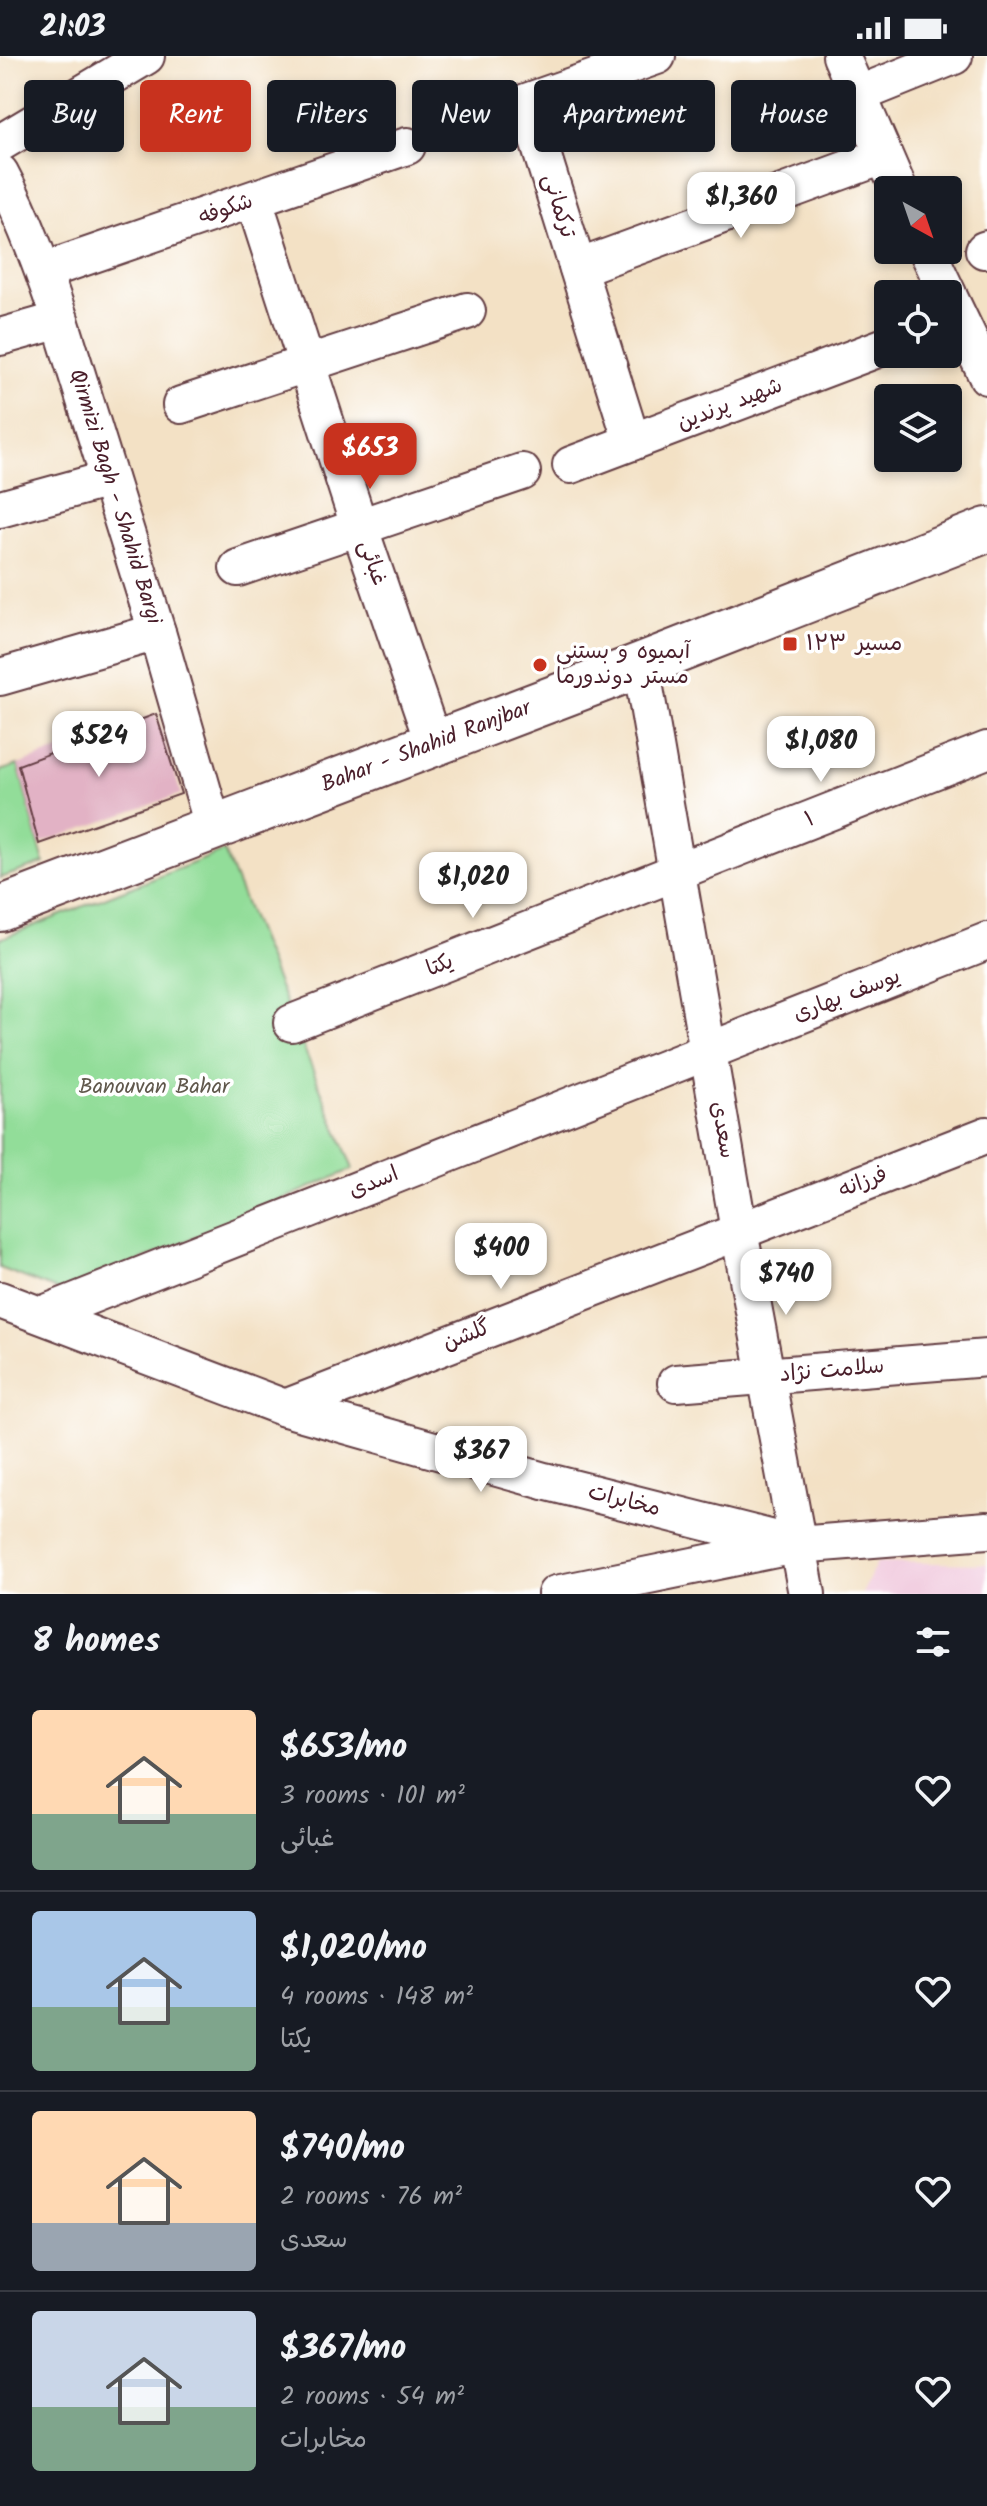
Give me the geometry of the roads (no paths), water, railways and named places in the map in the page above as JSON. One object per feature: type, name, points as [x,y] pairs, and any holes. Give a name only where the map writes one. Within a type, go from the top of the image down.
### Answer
[{"type":"main road","name":"Bahar - Shahid Ranjbar","points":[[0,909],[987,530]]},
{"type":"street","points":[[0,143],[146,56]]},
{"type":"street","name":"ترکمانی","points":[[632,442],[526,102],[657,56]]},
{"type":"street","points":[[841,56],[892,176]]},
{"type":"street","points":[[857,95],[954,56]]},
{"type":"street","name":"شکوفه","points":[[44,271],[407,146]]},
{"type":"street","points":[[578,268],[883,156]]},
{"type":"street","name":"Qirmizi Bagh - Shahid Bargi","points":[[0,173],[15,200],[44,271],[60,320],[157,632],[213,826]]},
{"type":"street","name":"غبائی","points":[[254,200],[359,526],[433,742]]},
{"type":"street","points":[[181,405],[467,311]]},
{"type":"street","points":[[0,337],[60,320]]},
{"type":"street","points":[[962,328],[987,376]]},
{"type":"street","name":"شهید پرندین","points":[[571,465],[874,350]]},
{"type":"street","points":[[238,568],[522,472]]},
{"type":"street","points":[[0,509],[109,479]]},
{"type":"street","points":[[0,677],[157,632]]},
{"type":"street","name":"سعدی","points":[[641,665],[739,1231],[807,1594]]},
{"type":"street","name":"۱","points":[[677,873],[987,750]]},
{"type":"street","name":"یکتا","points":[[292,1023],[677,873]]},
{"type":"street","name":"یوسف بهاری","points":[[708,1051],[987,941]]},
{"type":"street","name":"اسدی","points":[[41,1315],[708,1051]]},
{"type":"street","name":"فرزانه","points":[[739,1231],[987,1135]]},
{"type":"street","name":"گلشن","points":[[285,1408],[739,1231]]},
{"type":"street","name":"مخابرات","points":[[0,1300],[285,1408],[544,1481],[797,1545],[987,1530]]},
{"type":"street","name":"سلامت نژاد","points":[[676,1383],[987,1358]]},
{"type":"street","points":[[556,1594],[797,1545]]},
{"type":"place","name":"مسیر ۱۲۳","points":[[790,644]]},
{"type":"place","name":"آبمیوه و بستنی مستر دوندورما","points":[[540,665]]},
{"type":"park label","name":"Banouvan Bahar","points":[[154,1087]]}]
